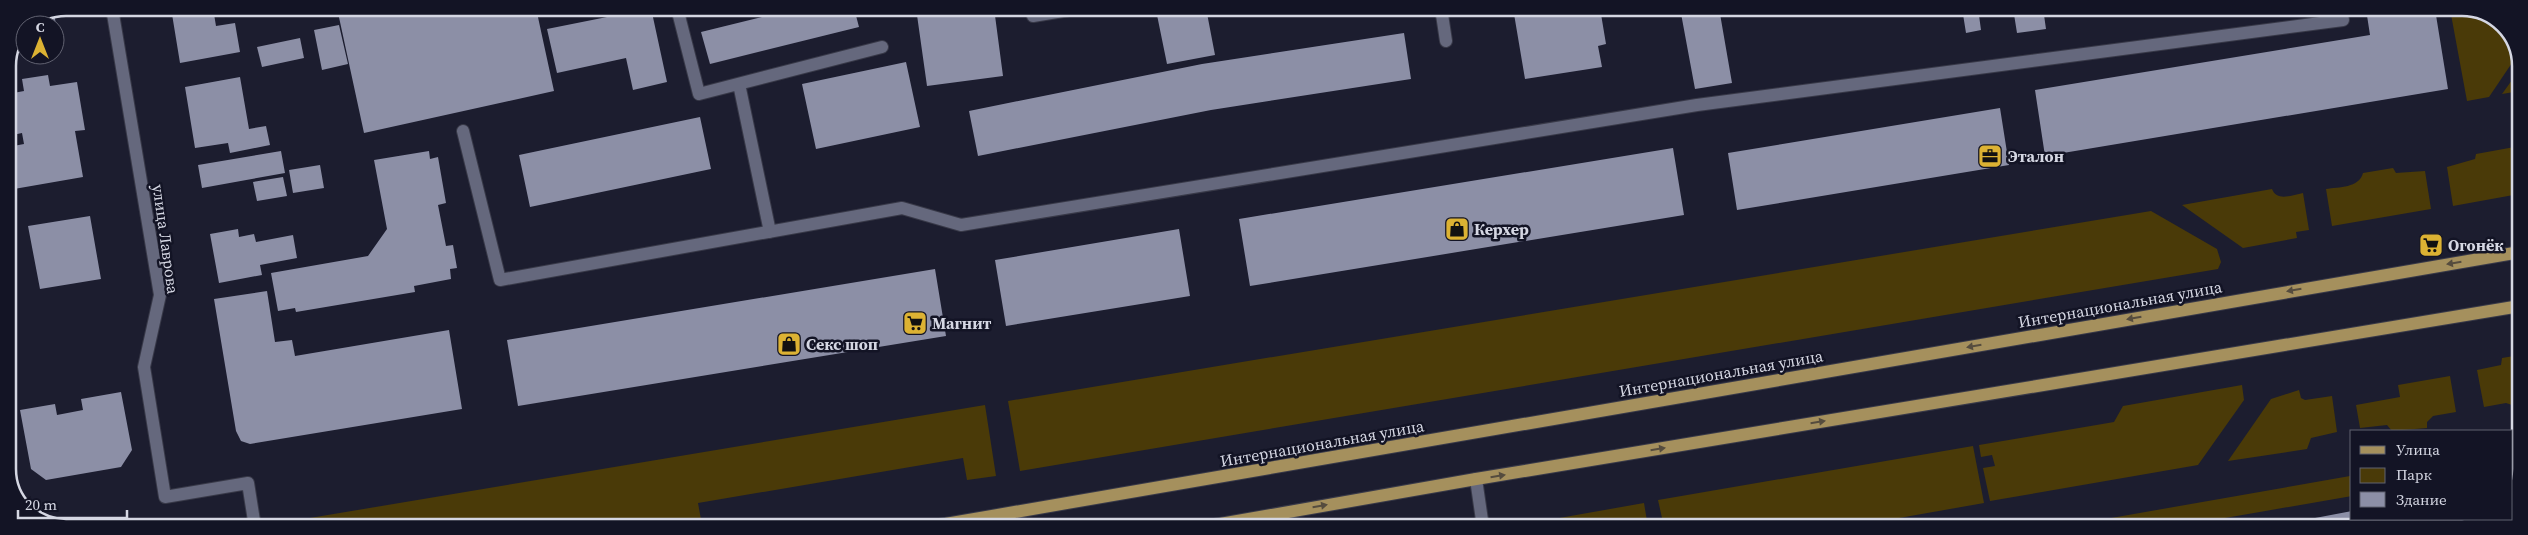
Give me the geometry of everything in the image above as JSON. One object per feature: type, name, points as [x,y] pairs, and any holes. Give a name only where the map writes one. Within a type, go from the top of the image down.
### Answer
[{"type":"main road","name":"Интернациональная улица","points":[[974,519],[2512,253]]},
{"type":"main road","points":[[1248,519],[1476,479],[2512,307]]},
{"type":"street","name":"улица Лаврова","points":[[113,16],[160,295],[144,367],[165,497],[248,484],[255,519]]},
{"type":"street","points":[[679,16],[699,94],[882,47]]},
{"type":"street","points":[[1442,16],[1446,41]]},
{"type":"street","points":[[463,131],[500,280],[902,208],[961,225],[1697,105],[2342,20],[2342,16]]},
{"type":"street","points":[[739,84],[770,232]]},
{"type":"street","points":[[1476,479],[1482,519]]},
{"type":"green space","points":[[2451,16],[2471,17],[2487,23],[2495,29],[2505,41],[2512,63],[2489,97],[2467,101]]},
{"type":"green space","points":[[2512,80],[2512,92],[2502,94]]},
{"type":"green space","points":[[2512,147],[2512,195],[2453,206],[2447,167],[2475,159],[2476,154]]},
{"type":"green space","points":[[2393,168],[2396,173],[2425,171],[2431,209],[2332,226],[2326,189],[2353,184],[2361,178],[2363,173]]},
{"type":"green space","points":[[2272,189],[2274,193],[2281,197],[2303,193],[2309,230],[2296,232],[2297,238],[2243,248],[2182,205]]},
{"type":"green space","points":[[2151,211],[2217,249],[2221,262],[2218,269],[1020,471],[1008,401]]},
{"type":"green space","points":[[2512,356],[2512,405],[2506,403],[2484,407],[2477,370],[2501,365],[2502,358]]},
{"type":"green space","points":[[2450,376],[2456,412],[2433,416],[2427,422],[2427,428],[2391,430],[2387,425],[2360,428],[2356,405],[2400,397],[2398,385]]},
{"type":"green space","points":[[2242,385],[2244,400],[2198,465],[1990,501],[1983,468],[1995,466],[1992,455],[1981,457],[1979,445],[2114,422],[2123,406]]},
{"type":"green space","points":[[2299,390],[2301,398],[2305,400],[2332,396],[2337,432],[2311,438],[2307,449],[2228,461],[2271,399]]},
{"type":"green space","points":[[985,405],[996,476],[967,480],[963,458],[698,503],[701,519],[304,519]]},
{"type":"green space","points":[[1973,446],[1984,503],[1893,519],[1662,519],[1658,500]]},
{"type":"green space","points":[[2350,476],[2350,496],[2219,519],[2105,519]]},
{"type":"green space","points":[[1644,503],[1647,519],[1554,519]]},
{"type":"building","points":[[172,16],[214,16],[216,26],[235,23],[240,52],[180,63]]},
{"type":"building","points":[[339,16],[538,16],[554,91],[364,133]]},
{"type":"building","points":[[612,16],[653,16],[667,82],[633,90],[626,58],[557,73],[547,29]]},
{"type":"building","points":[[766,16],[856,16],[859,27],[710,64],[701,32]]},
{"type":"building","points":[[917,16],[995,16],[1003,76],[927,86]]},
{"type":"building","points":[[1157,16],[1208,16],[1215,55],[1167,64]]},
{"type":"building","points":[[1514,16],[1601,16],[1606,44],[1598,46],[1602,67],[1525,79]]},
{"type":"building","points":[[1681,16],[1720,16],[1732,83],[1695,89]]},
{"type":"building","points":[[1963,16],[1979,16],[1981,30],[1966,33]]},
{"type":"building","points":[[2014,16],[2044,16],[2046,29],[2017,33]]},
{"type":"building","points":[[2367,16],[2436,16],[2448,89],[2045,156],[2035,90],[2370,35]]},
{"type":"building","points":[[339,25],[348,64],[322,70],[314,30]]},
{"type":"building","points":[[1404,33],[1411,79],[1211,110],[978,156],[969,111],[1202,64]]},
{"type":"building","points":[[300,38],[304,58],[262,67],[257,47]]},
{"type":"building","points":[[906,62],[920,127],[816,149],[802,84]]},
{"type":"building","points":[[48,75],[50,86],[77,82],[85,130],[75,131],[83,177],[16,189],[16,146],[24,144],[22,133],[16,134],[16,92],[24,91],[22,79]]},
{"type":"building","points":[[240,77],[249,129],[266,126],[270,145],[230,153],[228,143],[195,148],[185,87]]},
{"type":"building","points":[[2000,108],[2009,165],[1737,210],[1728,153]]},
{"type":"building","points":[[700,117],[711,169],[530,207],[519,155]]},
{"type":"building","points":[[1673,148],[1684,215],[1250,286],[1239,219]]},
{"type":"building","points":[[281,151],[285,173],[202,188],[198,165]]},
{"type":"building","points":[[429,151],[430,159],[438,157],[446,203],[438,205],[446,246],[453,245],[457,268],[450,269],[451,279],[414,286],[415,292],[296,312],[295,308],[278,311],[271,273],[368,256],[387,229],[374,160]]},
{"type":"building","points":[[320,165],[324,188],[293,193],[289,170]]},
{"type":"building","points":[[283,177],[287,196],[257,201],[253,182]]},
{"type":"building","points":[[90,216],[101,279],[40,289],[28,226]]},
{"type":"building","points":[[238,229],[239,237],[254,234],[256,242],[293,235],[297,258],[260,265],[262,275],[219,283],[210,234]]},
{"type":"building","points":[[1179,229],[1190,296],[1006,326],[995,260]]},
{"type":"building","points":[[935,269],[946,336],[518,406],[507,340]]},
{"type":"building","points":[[267,291],[275,342],[292,340],[295,356],[449,330],[462,409],[250,444],[241,441],[236,431],[214,299]]},
{"type":"building","points":[[121,392],[132,450],[121,467],[46,480],[31,469],[20,410],[55,404],[57,415],[83,410],[81,399]]},
{"type":"building","points":[[2350,511],[2350,519],[2310,519]]},
{"type":"place","name":"Эталон","points":[[1990,156]]},
{"type":"place","name":"Керхер","points":[[1457,229]]},
{"type":"place","name":"Огонёк","points":[[2431,245]]},
{"type":"place","name":"Магнит","points":[[915,323]]},
{"type":"place","name":"Секс шоп","points":[[789,344]]}]
